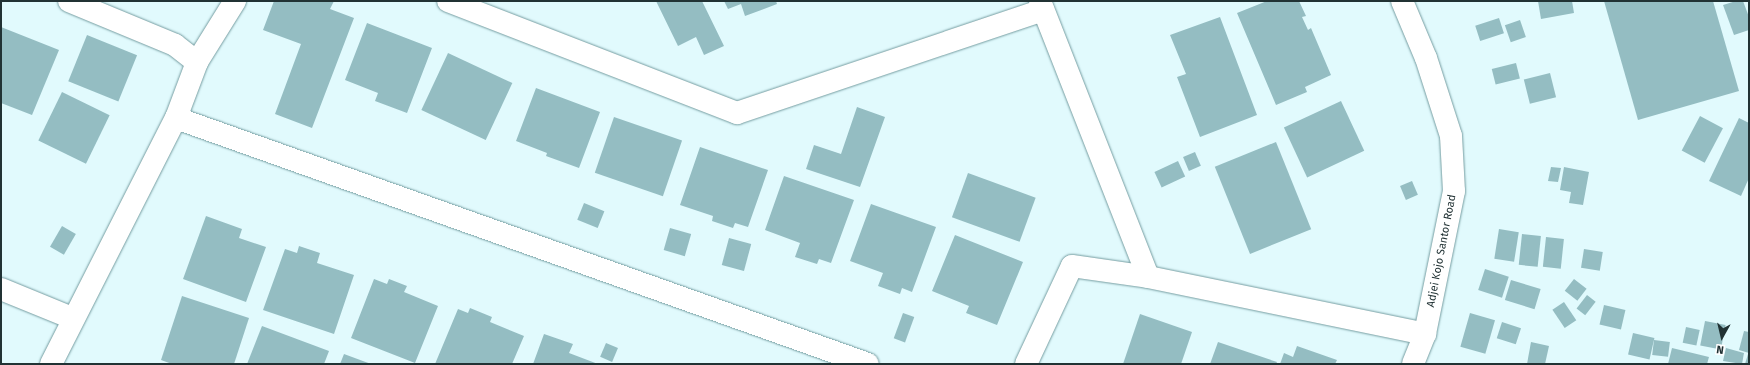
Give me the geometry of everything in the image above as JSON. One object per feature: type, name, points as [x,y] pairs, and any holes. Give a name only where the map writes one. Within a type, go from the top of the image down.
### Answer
[{"type":"street","points":[[69,1],[175,45],[198,62]]},
{"type":"street","points":[[51,364],[72,318],[176,118],[198,62],[235,1]]},
{"type":"street","points":[[448,1],[737,113],[1042,5],[1148,277]]},
{"type":"street","name":"Adjei Kojo Santor Road","points":[[1402,1],[1426,58],[1451,136],[1454,191],[1425,334],[1413,364]]},
{"type":"street","points":[[176,118],[868,364]]},
{"type":"street","points":[[1026,364],[1072,266],[1148,277],[1425,334]]},
{"type":"street","points":[[1,289],[72,318]]},
{"type":"building","points":[[274,1],[334,1],[330,9],[354,18],[312,128],[275,114],[301,44],[263,30]]},
{"type":"building","points":[[656,1],[702,1],[724,46],[704,55],[696,37],[678,46]]},
{"type":"building","points":[[724,1],[776,1],[777,4],[745,16],[741,4],[728,9]]},
{"type":"building","points":[[1267,1],[1299,1],[1306,16],[1302,17],[1308,30],[1311,28],[1331,75],[1305,87],[1307,92],[1276,105],[1237,13]]},
{"type":"building","points":[[1538,1],[1572,1],[1574,13],[1541,19]]},
{"type":"building","points":[[1604,1],[1713,1],[1739,91],[1638,120]]},
{"type":"building","points":[[1736,1],[1743,1],[1749,17],[1749,30],[1734,35],[1723,5]]},
{"type":"building","points":[[1220,17],[1257,115],[1200,137],[1177,77],[1186,74],[1170,35]]},
{"type":"building","points":[[1499,18],[1504,33],[1480,41],[1475,26]]},
{"type":"building","points":[[1520,20],[1526,37],[1511,42],[1505,25]]},
{"type":"building","points":[[367,23],[432,48],[407,113],[375,101],[378,93],[345,80]]},
{"type":"building","points":[[1,27],[59,50],[32,115],[1,103]]},
{"type":"building","points":[[87,35],[137,55],[118,102],[68,81]]},
{"type":"building","points":[[448,53],[512,83],[486,140],[421,110]]},
{"type":"building","points":[[1516,63],[1520,79],[1496,85],[1492,69]]},
{"type":"building","points":[[1550,73],[1556,97],[1530,104],[1524,80]]},
{"type":"building","points":[[536,88],[600,112],[579,168],[546,156],[547,153],[516,141]]},
{"type":"building","points":[[62,92],[110,115],[86,164],[38,141]]},
{"type":"building","points":[[1341,101],[1364,151],[1307,177],[1284,128]]},
{"type":"building","points":[[857,107],[885,117],[860,187],[806,169],[814,145],[841,154]]},
{"type":"building","points":[[1700,116],[1723,128],[1705,163],[1682,150]]},
{"type":"building","points":[[614,117],[682,140],[663,196],[595,173]]},
{"type":"building","points":[[1739,118],[1749,123],[1749,178],[1741,196],[1709,181]]},
{"type":"building","points":[[1276,142],[1311,229],[1250,254],[1215,167]]},
{"type":"building","points":[[700,147],[768,170],[748,227],[735,223],[733,228],[712,221],[713,216],[680,205]]},
{"type":"building","points":[[1195,152],[1201,166],[1189,171],[1183,157]]},
{"type":"building","points":[[1178,161],[1185,176],[1162,187],[1154,172]]},
{"type":"building","points":[[1551,167],[1561,168],[1558,182],[1548,181]]},
{"type":"building","points":[[1564,167],[1589,172],[1583,205],[1569,203],[1571,192],[1560,190]]},
{"type":"building","points":[[968,173],[1036,198],[1020,242],[952,217]]},
{"type":"building","points":[[784,176],[854,200],[831,263],[819,259],[817,264],[795,257],[800,243],[765,230]]},
{"type":"building","points":[[1412,181],[1418,195],[1406,200],[1400,186]]},
{"type":"building","points":[[584,203],[604,211],[598,228],[577,220]]},
{"type":"building","points":[[871,204],[936,227],[912,292],[902,288],[900,294],[878,286],[883,273],[850,261]]},
{"type":"building","points":[[206,216],[242,229],[239,238],[266,247],[246,302],[183,279]]},
{"type":"building","points":[[62,226],[76,234],[64,255],[50,247]]},
{"type":"building","points":[[670,228],[691,234],[685,256],[664,250]]},
{"type":"building","points":[[1499,229],[1519,232],[1514,262],[1494,259]]},
{"type":"building","points":[[1522,234],[1541,236],[1538,267],[1519,265]]},
{"type":"building","points":[[955,235],[1023,262],[997,325],[966,313],[969,306],[932,291]]},
{"type":"building","points":[[1546,237],[1564,239],[1561,269],[1543,267]]},
{"type":"building","points":[[729,238],[751,244],[744,271],[722,265]]},
{"type":"building","points":[[299,246],[320,253],[317,263],[354,275],[334,334],[263,310],[285,249],[297,253]]},
{"type":"building","points":[[1584,249],[1603,252],[1600,271],[1581,268]]},
{"type":"building","points":[[1485,269],[1509,277],[1502,298],[1478,290]]},
{"type":"building","points":[[374,279],[387,284],[389,279],[407,286],[404,292],[438,306],[415,363],[351,338]]},
{"type":"building","points":[[1574,279],[1587,289],[1577,301],[1565,291]]},
{"type":"building","points":[[1511,280],[1541,289],[1535,309],[1505,300]]},
{"type":"building","points":[[1587,295],[1596,302],[1585,315],[1577,308]]},
{"type":"building","points":[[182,296],[249,318],[234,364],[172,364],[161,360]]},
{"type":"building","points":[[1564,302],[1576,320],[1565,328],[1552,310]]},
{"type":"building","points":[[1604,305],[1625,310],[1621,329],[1600,324]]},
{"type":"building","points":[[470,308],[492,317],[490,322],[524,336],[512,364],[435,364],[458,309],[468,313]]},
{"type":"building","points":[[903,313],[914,317],[905,342],[894,338]]},
{"type":"building","points":[[1470,313],[1495,320],[1485,354],[1460,347]]},
{"type":"building","points":[[1140,314],[1192,332],[1181,364],[1123,364]]},
{"type":"building","points":[[1705,321],[1726,325],[1721,350],[1700,346]]},
{"type":"building","points":[[1502,322],[1521,328],[1516,344],[1497,338]]},
{"type":"building","points":[[262,326],[329,351],[324,364],[247,364]]},
{"type":"building","points":[[1686,327],[1700,330],[1696,346],[1683,343]]},
{"type":"building","points":[[1744,331],[1749,332],[1749,353],[1739,350]]},
{"type":"building","points":[[1633,333],[1654,338],[1649,359],[1628,354]]},
{"type":"building","points":[[544,334],[573,344],[569,353],[598,364],[533,364]]},
{"type":"building","points":[[1654,340],[1670,342],[1668,357],[1652,355]]},
{"type":"building","points":[[1218,342],[1277,362],[1276,364],[1210,364]]},
{"type":"building","points":[[1531,342],[1549,346],[1545,364],[1527,364]]},
{"type":"building","points":[[606,343],[618,348],[612,362],[600,357]]},
{"type":"building","points":[[1297,346],[1337,360],[1335,364],[1280,364],[1284,353],[1293,357]]},
{"type":"building","points":[[1672,348],[1709,357],[1707,364],[1668,364]]},
{"type":"building","points":[[1726,348],[1744,353],[1742,364],[1723,361]]},
{"type":"building","points":[[344,354],[371,364],[340,364]]},
{"type":"building","points":[[1748,354],[1749,364],[1745,364]]}]
